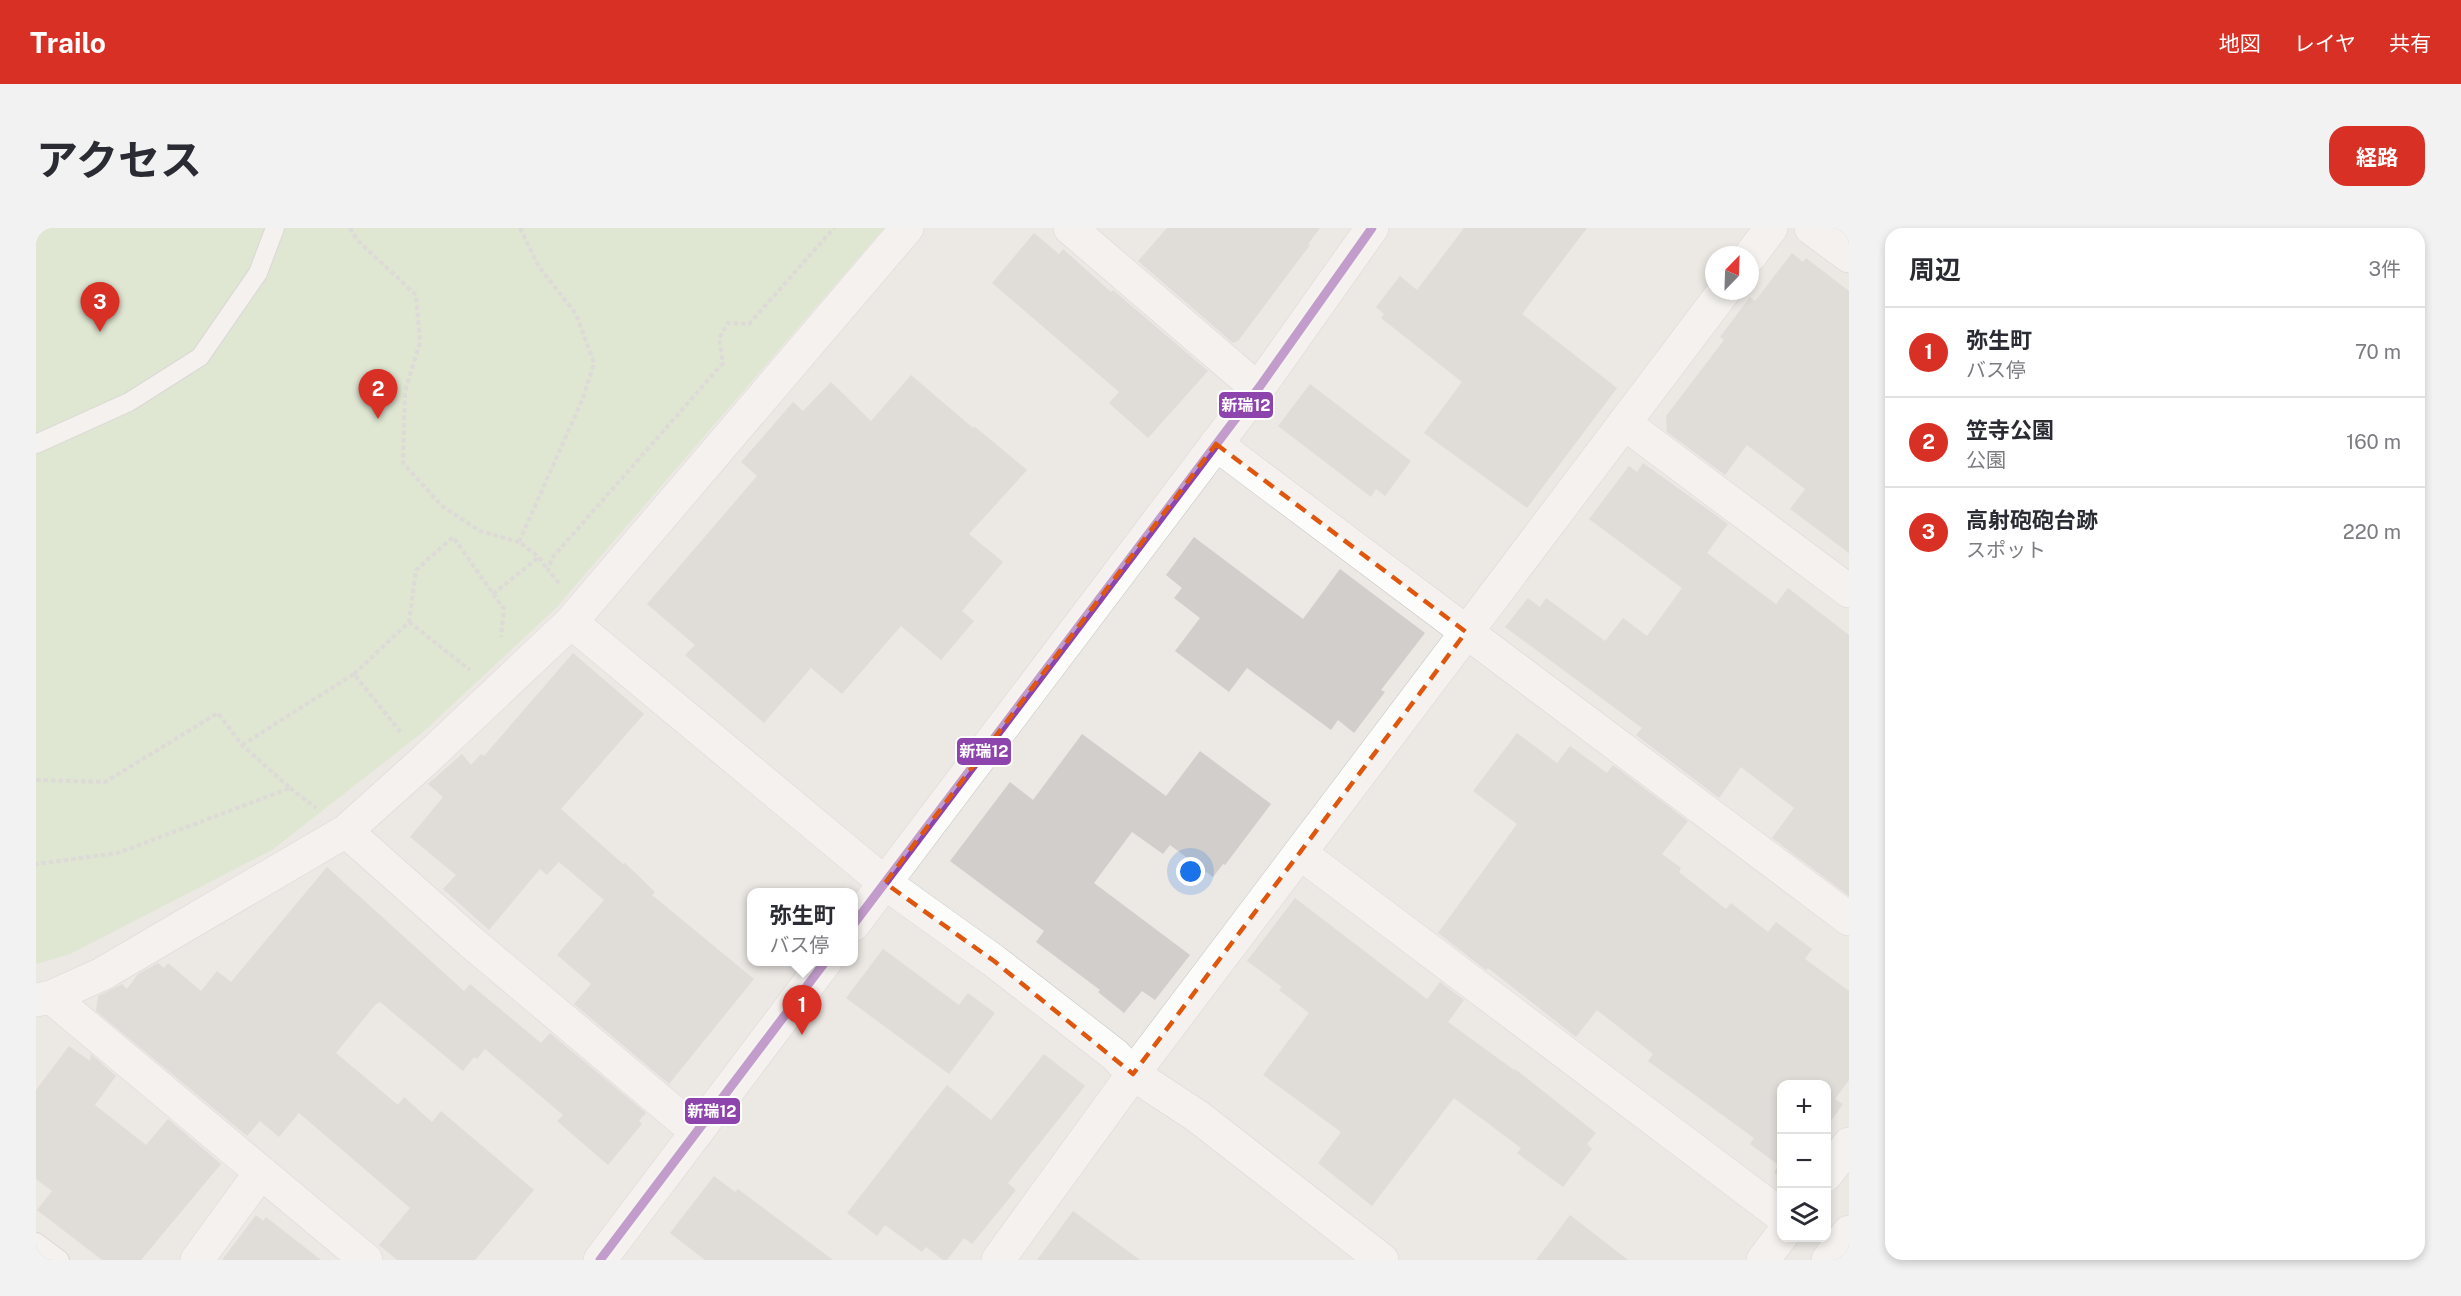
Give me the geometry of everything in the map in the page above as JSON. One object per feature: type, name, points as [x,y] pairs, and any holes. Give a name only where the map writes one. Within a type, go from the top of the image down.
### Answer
[{"type":"street","points":[[366,1260],[261,1172],[44,999],[102,974],[346,831],[571,622],[907,228]]},
{"type":"street","points":[[1070,228],[1258,389]]},
{"type":"street","points":[[858,918],[1258,389],[1372,228]]},
{"type":"street","points":[[1758,246],[1771,228]]},
{"type":"street","points":[[1811,228],[1849,256]]},
{"type":"street","points":[[998,1260],[1133,1074],[1717,300]]},
{"type":"street","points":[[1624,423],[1849,591]]},
{"type":"street","points":[[1216,444],[1849,919]]},
{"type":"street","points":[[571,622],[885,883],[994,961],[1115,1055],[1133,1074],[1197,1116],[1383,1260]]},
{"type":"street","points":[[346,831],[471,942],[697,1132]]},
{"type":"street","points":[[1300,853],[1777,1212]]},
{"type":"street","points":[[600,1260],[822,966]]},
{"type":"street","points":[[1831,1169],[1849,1144]]},
{"type":"street","points":[[197,1260],[261,1172]]},
{"type":"street","points":[[1763,1260],[1777,1242]]},
{"type":"lane","points":[[36,444],[129,402],[200,357],[258,273],[275,228]]},
{"type":"lane","points":[[36,1242],[60,1260]]},
{"type":"path","points":[[350,228],[357,240],[416,295],[420,342],[405,392],[403,463],[442,506],[480,531],[519,542],[539,557],[548,570]]},
{"type":"path","points":[[519,542],[583,398],[594,363],[576,314],[539,267],[520,228]]},
{"type":"path","points":[[552,558],[723,363],[718,338],[728,322],[749,324],[834,228]]},
{"type":"path","points":[[242,745],[354,674],[409,622],[416,570],[453,537],[504,609],[501,638]]},
{"type":"path","points":[[493,594],[539,557]]},
{"type":"path","points":[[409,622],[473,673]]},
{"type":"path","points":[[354,674],[424,761]]},
{"type":"path","points":[[36,780],[105,782],[218,713],[242,745],[290,788],[118,853],[36,864]]},
{"type":"highlighted area","points":[[1216,444],[1466,632],[1133,1074],[994,961],[885,883]]},
{"type":"green space","points":[[36,228],[884,228],[555,609],[423,732],[272,850],[70,954],[36,964]]},
{"type":"building","points":[[1167,228],[1320,228],[1308,244],[1310,245],[1238,341],[1233,343],[1138,261]]},
{"type":"building","points":[[1464,228],[1587,228],[1522,314],[1617,388],[1527,508],[1424,433],[1462,382],[1381,318],[1384,314],[1376,307],[1400,276],[1417,290]]},
{"type":"building","points":[[1034,233],[1059,254],[1063,249],[1111,292],[1113,290],[1208,371],[1148,438],[1109,403],[1119,392],[992,283]]},
{"type":"building","points":[[1792,253],[1803,262],[1806,258],[1849,291],[1849,553],[1790,509],[1805,489],[1747,445],[1725,475],[1667,432],[1666,416],[1724,340],[1720,337],[1748,300],[1759,300],[1759,296]]},
{"type":"building","points":[[911,375],[1027,470],[969,534],[1003,562],[962,611],[974,621],[941,660],[901,626],[842,694],[811,668],[764,723],[685,655],[695,645],[647,604],[757,476],[741,462],[793,402],[803,411],[831,382],[871,421]]},
{"type":"building","points":[[1310,384],[1411,461],[1385,496],[1376,489],[1371,497],[1278,426]]},
{"type":"building","points":[[1643,463],[1728,524],[1707,553],[1776,604],[1788,588],[1849,635],[1849,896],[1772,838],[1794,808],[1741,767],[1719,798],[1636,735],[1642,728],[1505,627],[1528,598],[1540,607],[1546,598],[1605,641],[1623,618],[1647,636],[1682,588],[1589,519],[1629,466],[1637,472]]},
{"type":"building","points":[[1194,537],[1303,619],[1340,569],[1425,633],[1381,690],[1385,692],[1354,733],[1338,720],[1331,730],[1247,668],[1229,692],[1175,651],[1200,618],[1174,598],[1182,588],[1166,575]]},
{"type":"building","points":[[573,653],[644,714],[561,809],[623,864],[625,863],[655,892],[652,895],[754,979],[669,1084],[574,1004],[591,984],[557,955],[604,900],[559,862],[547,875],[540,869],[489,930],[443,889],[456,875],[410,837],[443,797],[428,784],[462,754],[471,765],[481,754],[484,756]]},
{"type":"building","points":[[1517,733],[1557,763],[1570,746],[1607,773],[1613,765],[1688,821],[1662,854],[1681,868],[1679,872],[1726,909],[1731,903],[1768,932],[1776,922],[1812,949],[1805,959],[1849,991],[1849,1080],[1835,1099],[1843,1104],[1831,1121],[1831,1080],[1777,1080],[1777,1164],[1750,1144],[1754,1138],[1648,1061],[1653,1054],[1597,1010],[1576,1037],[1488,968],[1486,970],[1438,933],[1517,824],[1473,791]]},
{"type":"building","points":[[1082,734],[1166,796],[1200,751],[1271,804],[1225,865],[1223,864],[1213,877],[1170,845],[1163,854],[1132,832],[1094,883],[1190,955],[1155,1000],[1142,991],[1124,1013],[1098,992],[1100,990],[1036,942],[1044,931],[950,861],[1010,782],[1033,800]]},
{"type":"building","points":[[327,867],[464,991],[470,984],[541,1043],[550,1033],[646,1113],[639,1121],[642,1124],[608,1165],[557,1121],[563,1115],[485,1049],[477,1059],[474,1057],[463,1071],[380,1002],[375,1005],[336,1053],[398,1105],[404,1097],[432,1122],[441,1111],[534,1190],[475,1260],[397,1260],[379,1245],[410,1208],[299,1113],[279,1137],[260,1121],[247,1136],[96,1011],[98,996],[122,984],[127,989],[138,974],[158,963],[164,968],[168,963],[201,991],[217,971],[231,982]]},
{"type":"building","points":[[1295,898],[1427,999],[1440,982],[1464,1000],[1448,1022],[1515,1069],[1596,1133],[1587,1144],[1592,1149],[1563,1187],[1517,1153],[1521,1148],[1454,1098],[1372,1206],[1318,1163],[1341,1132],[1263,1075],[1309,1013],[1279,990],[1282,987],[1247,961]]},
{"type":"building","points":[[883,949],[959,1005],[968,993],[995,1013],[949,1074],[846,998]]},
{"type":"building","points":[[69,1046],[90,1061],[91,1054],[116,1076],[95,1105],[146,1145],[168,1119],[221,1164],[141,1260],[102,1260],[37,1210],[52,1191],[36,1179],[36,1090]]},
{"type":"building","points":[[1044,1054],[1085,1086],[1008,1183],[1016,1190],[972,1244],[964,1238],[947,1260],[943,1260],[926,1247],[922,1252],[885,1225],[877,1236],[847,1213],[947,1085],[991,1120]]},
{"type":"building","points":[[714,1176],[735,1192],[738,1189],[833,1260],[705,1260],[670,1233]]},
{"type":"building","points":[[1073,1211],[1140,1260],[1037,1260]]},
{"type":"building","points":[[256,1215],[263,1221],[266,1217],[321,1260],[222,1260]]},
{"type":"building","points":[[1570,1215],[1628,1260],[1536,1260]]},
{"type":"transit line","name":"新瑞12","points":[[858,918],[1258,389],[1372,228]]},
{"type":"transit line","name":"新瑞12","points":[[600,1260],[822,966]]},
{"type":"place","name":"高射砲砲台跡","points":[[100,332]]},
{"type":"place","name":"笠寺公園","points":[[378,419]]},
{"type":"place","name":"弥生町","points":[[802,1035]]}]
